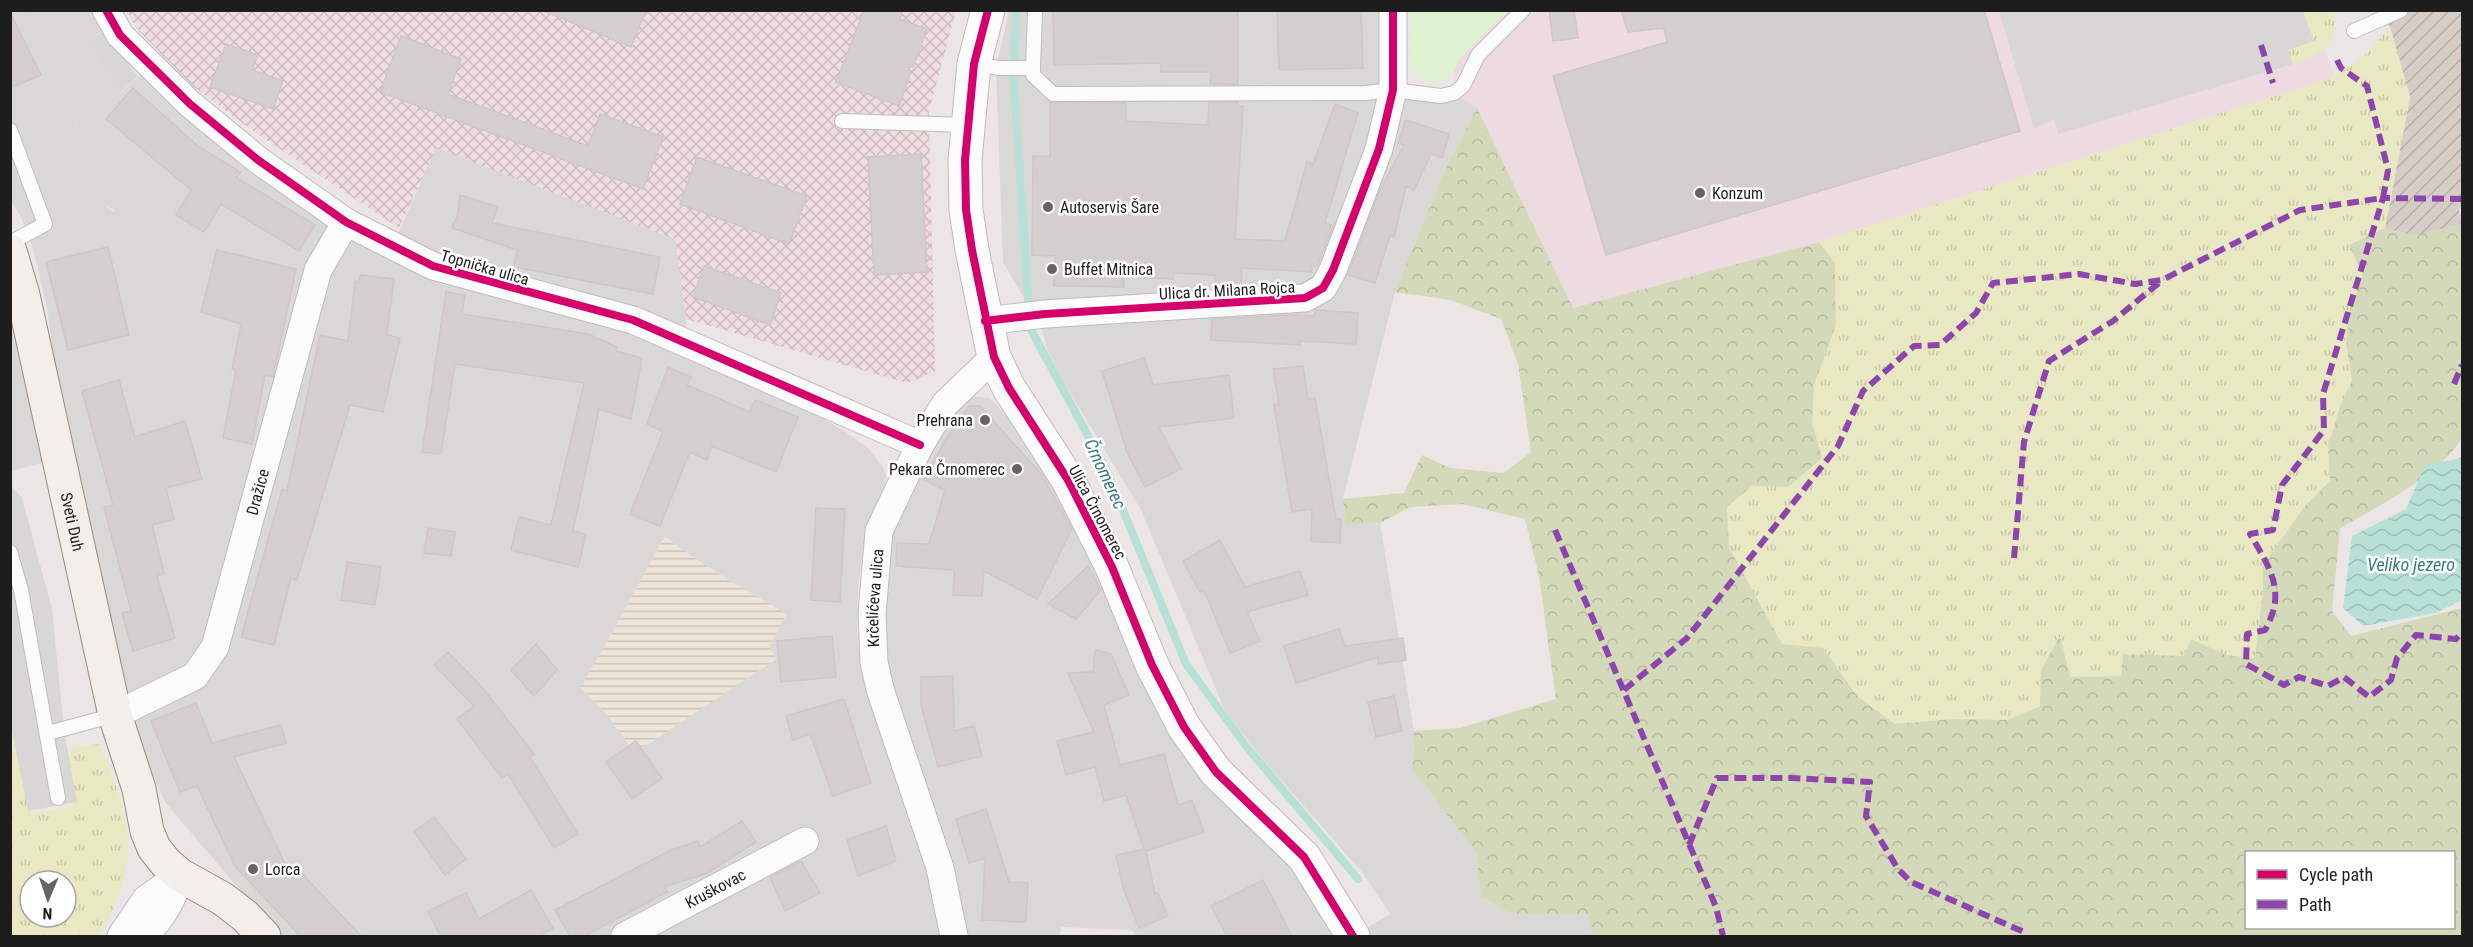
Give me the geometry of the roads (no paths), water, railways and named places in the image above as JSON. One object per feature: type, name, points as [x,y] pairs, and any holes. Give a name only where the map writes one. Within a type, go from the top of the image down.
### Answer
[{"type":"main road","name":"Sveti Duh","points":[[10,251],[23,295],[115,715],[139,789],[156,806],[173,839],[180,874]]},
{"type":"main road","points":[[180,874],[223,898],[264,936]]},
{"type":"street","name":"Topnička ulica","points":[[106,10],[120,35],[193,107],[258,160],[346,222],[433,266],[633,320],[920,445]]},
{"type":"street","name":"Ulica Črnomerec","points":[[988,10],[987,66],[967,126],[964,160],[966,210],[1001,319],[994,357],[1009,388],[1068,480],[1112,567],[1152,665],[1184,727],[1216,772],[1304,857],[1353,936]]},
{"type":"street","name":"Ulica dr. Milana Rojca","points":[[1001,319],[1045,314],[1305,298],[1323,288],[1333,270],[1379,149],[1393,90],[1393,10]]},
{"type":"street","name":"Dražice","points":[[115,715],[195,676],[215,647],[318,270],[346,222]]},
{"type":"street","name":"Krčelićeva ulica","points":[[954,936],[940,868],[889,720],[874,662],[872,614],[879,531],[920,445],[945,404],[994,357]]},
{"type":"street","name":"Kruškovac","points":[[625,936],[805,841]]},
{"type":"street","points":[[121,936],[147,899],[180,874]]},
{"type":"street","points":[[146,936],[165,914],[174,898],[180,874]]},
{"type":"lane","points":[[1035,10],[1030,68],[1033,75],[1053,94],[1365,93],[1393,90],[1441,96],[1454,93],[1463,86],[1478,55],[1522,10]]},
{"type":"lane","points":[[2354,31],[2401,10]]},
{"type":"lane","points":[[987,66],[1030,68]]},
{"type":"lane","points":[[842,121],[967,126]]},
{"type":"lane","points":[[10,130],[45,224],[10,243]]},
{"type":"lane","points":[[10,552],[21,590],[58,798]]},
{"type":"lane","points":[[48,733],[115,715]]},
{"type":"water","name":"Veliko jezero","points":[[2462,457],[2462,600],[2435,613],[2363,626],[2343,608],[2352,536],[2406,509],[2426,463],[2449,461]]},
{"type":"waterway","name":"Črnomerec","points":[[1017,10],[1013,69],[1030,328],[1107,471],[1186,664],[1246,746],[1358,879]]},
{"type":"place","name":"Konzum","points":[[1700,193]]},
{"type":"place","name":"Autoservis Šare","points":[[1048,207]]},
{"type":"place","name":"Buffet Mitnica","points":[[1052,269]]},
{"type":"place","name":"Prehrana","points":[[985,420]]},
{"type":"place","name":"Pekara Črnomerec","points":[[1017,469]]},
{"type":"place","name":"Lorca","points":[[253,869]]}]
